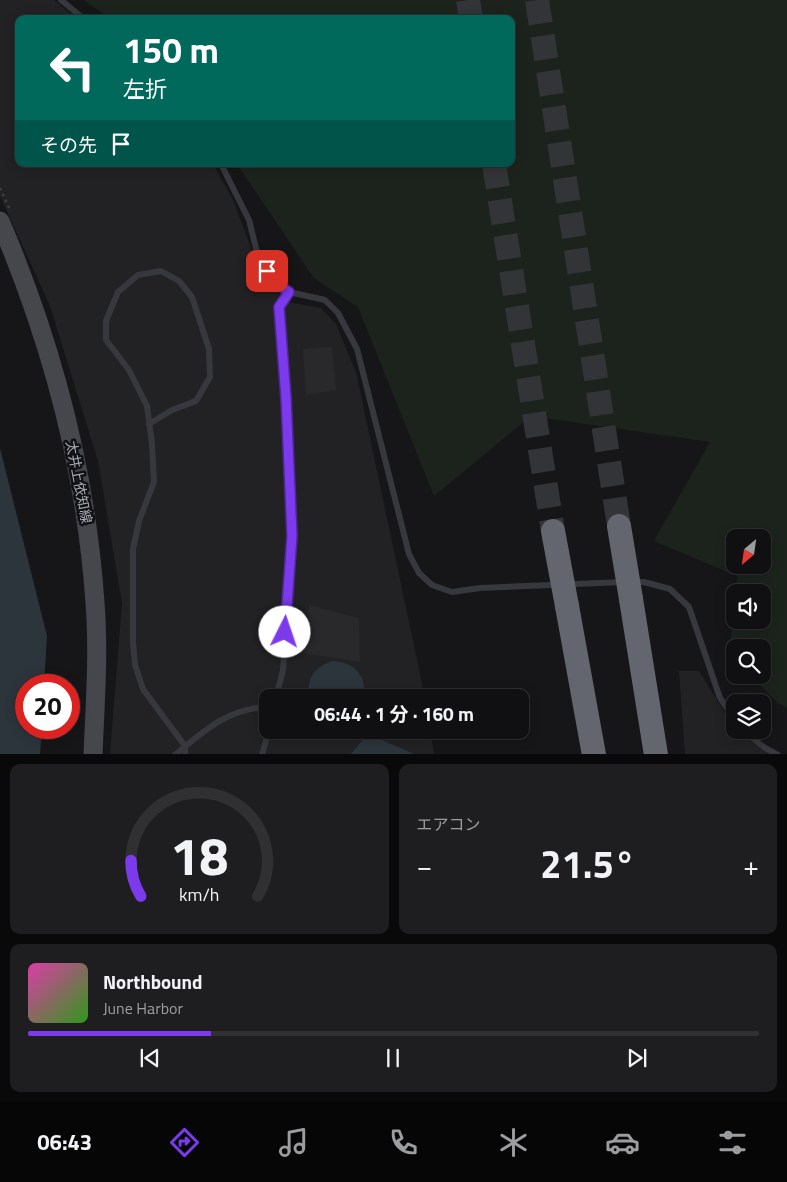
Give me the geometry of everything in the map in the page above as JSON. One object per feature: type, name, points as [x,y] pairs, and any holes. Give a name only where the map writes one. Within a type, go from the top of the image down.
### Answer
[{"type":"highway","points":[[619,526],[656,754]]},
{"type":"highway","points":[[553,531],[594,754]]},
{"type":"main road","name":"太井上依知線","points":[[0,221],[33,304],[58,380],[84,507],[90,542],[96,605],[93,754]]},
{"type":"lane","points":[[61,0],[79,15]]},
{"type":"lane","points":[[222,167],[249,220],[260,260],[274,282],[289,292],[325,300],[338,313],[357,349],[409,554],[419,573],[432,586],[452,592],[480,588],[601,582],[644,582],[670,589],[689,608],[720,698],[726,707]]},
{"type":"lane","points":[[149,424],[172,410],[196,401],[210,377],[208,349],[192,297],[179,282],[161,271],[138,275],[118,292],[106,321],[106,340],[129,370],[147,406],[149,424],[154,482],[139,521],[133,549],[132,600],[135,665],[143,689],[185,746],[185,754]]},
{"type":"lane","points":[[278,689],[283,670],[292,536],[286,398],[279,307],[289,292]]},
{"type":"lane","points":[[175,754],[204,729],[237,712],[259,709]]},
{"type":"lane","points":[[262,754],[266,739]]},
{"type":"lane","points":[[754,739],[765,748],[778,754]]},
{"type":"shaded area","points":[[0,0],[54,0],[72,15],[15,15],[15,167],[215,167],[233,200],[257,264],[274,289],[287,302],[321,308],[336,324],[356,372],[423,689],[259,689],[259,739],[432,739],[434,754],[110,754],[122,603],[98,461],[50,306],[0,196]]},
{"type":"shaded area","points":[[84,0],[787,0],[787,708],[777,702],[759,684],[771,684],[771,639],[731,639],[732,629],[771,629],[771,584],[736,584],[737,576],[732,574],[771,574],[771,529],[726,529],[726,571],[654,541],[710,442],[531,416],[434,496],[358,307],[314,278],[239,167],[515,167],[515,15],[105,15]]},
{"type":"shaded area","points":[[0,448],[47,636],[45,674],[15,674],[15,739],[41,739],[40,754],[0,754]]},
{"type":"shaded area","points":[[332,661],[352,667],[361,676],[364,689],[309,689],[310,679],[313,674]]},
{"type":"shaded area","points":[[679,671],[699,671],[726,715],[726,739],[747,739],[768,754],[685,754]]},
{"type":"shaded area","points":[[364,739],[380,739],[414,754],[351,754]]},
{"type":"building","points":[[332,347],[336,390],[306,395],[303,349]]},
{"type":"building","points":[[309,605],[359,618],[360,662],[304,653]]},
{"type":"tunnel","points":[[468,0],[470,15]]},
{"type":"tunnel","points":[[537,0],[619,526]]},
{"type":"tunnel","points":[[494,167],[553,531]]},
{"type":"route","points":[[267,271],[274,282],[289,292],[279,307],[286,398],[292,536],[285,632]]}]
